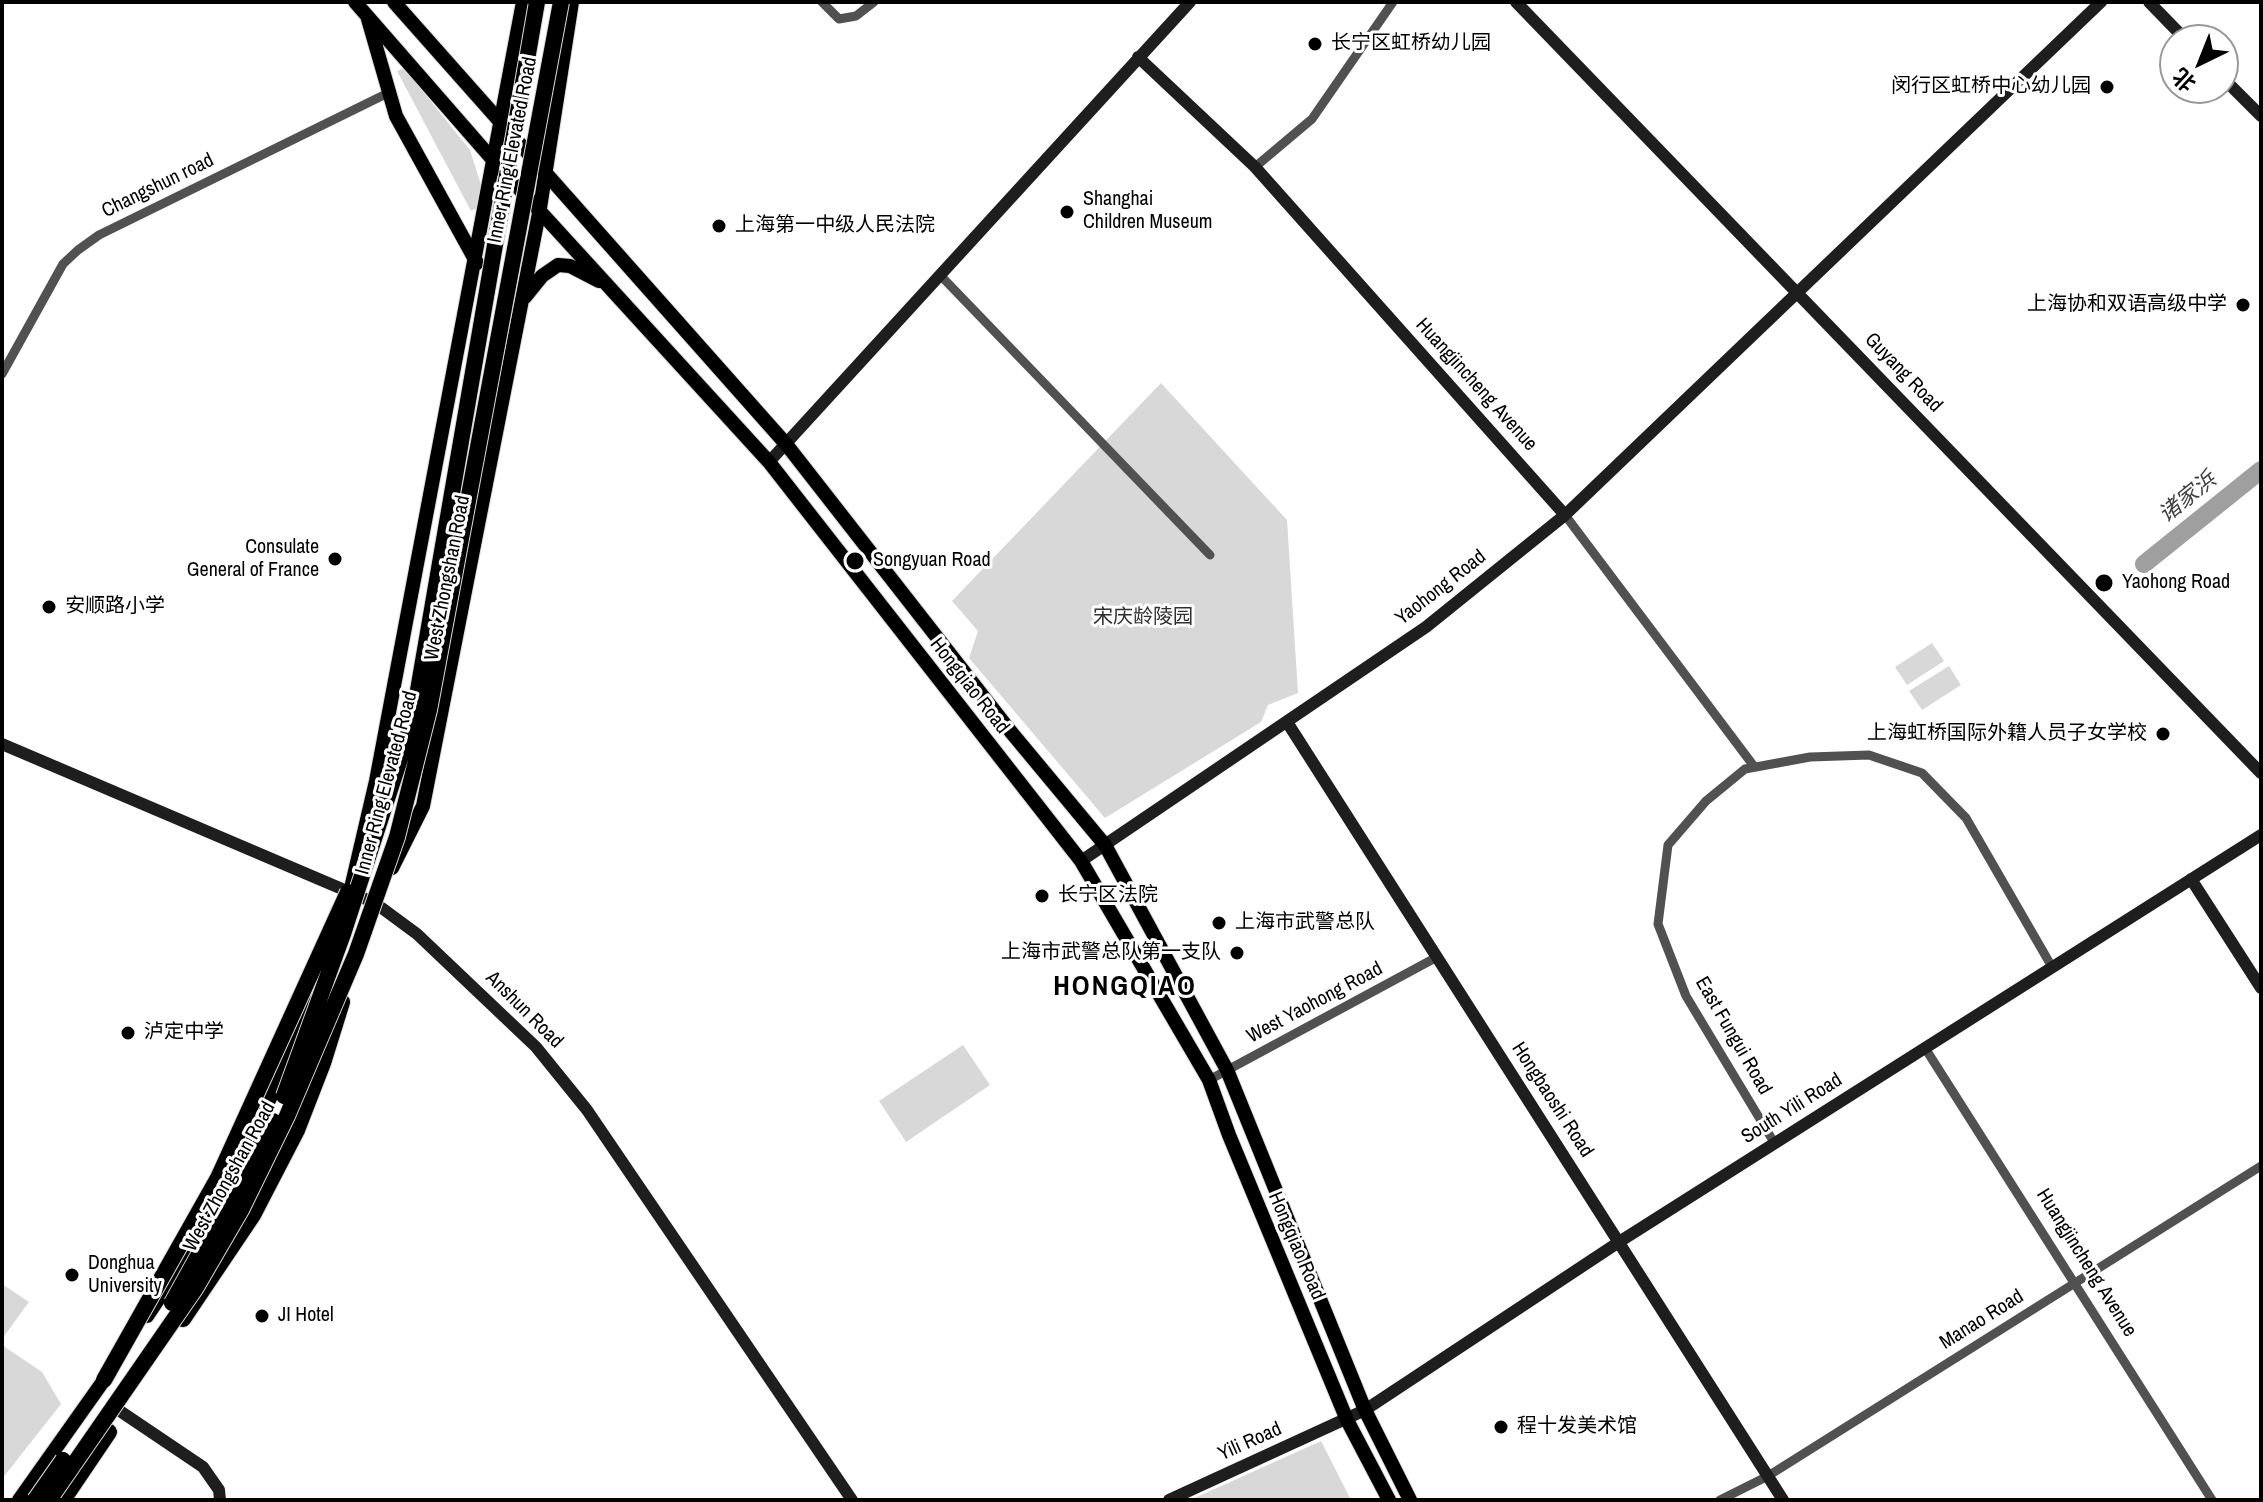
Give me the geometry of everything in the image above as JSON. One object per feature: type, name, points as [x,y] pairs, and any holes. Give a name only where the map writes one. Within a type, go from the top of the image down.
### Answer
[{"type":"highway","name":"Inner Ring Elevated Road","points":[[35,1500],[183,1287],[280,1107],[398,772],[425,657],[537,2]]},
{"type":"highway","name":"Inner Ring Elevated Road","points":[[48,1500],[195,1289],[241,1210],[287,1116],[356,954],[397,837],[429,710],[561,2]]},
{"type":"highway","points":[[104,1380],[218,1178],[295,1013],[398,772]]},
{"type":"highway","points":[[114,1407],[173,1332],[253,1215],[297,1130],[323,1063],[356,954]]},
{"type":"highway","points":[[63,1500],[109,1432],[195,1289]]},
{"type":"main road","name":"Hongqiao Road","points":[[355,2],[493,160],[769,462],[1081,861],[1209,1080],[1347,1420],[1389,1500]]},
{"type":"main road","name":"Hongqiao Road","points":[[394,2],[786,444],[1011,732],[1105,845],[1227,1070],[1365,1410],[1410,1500]]},
{"type":"main road","name":"West Zhongshan Road","points":[[19,1500],[182,1265],[223,1192],[271,1096],[350,893],[376,781],[477,263],[523,2]]},
{"type":"main road","name":"West Zhongshan Road","points":[[48,1500],[114,1407],[252,1186],[314,1058],[375,903],[423,806],[540,208],[572,2]]},
{"type":"main road","points":[[367,15],[388,93],[420,165],[477,263]]},
{"type":"main road","points":[[478,97],[493,97],[508,82]]},
{"type":"main road","points":[[522,300],[542,276],[558,265],[570,266],[609,286]]},
{"type":"street","points":[[822,2],[839,19],[856,16],[874,2]]},
{"type":"street","points":[[769,462],[1190,2]]},
{"type":"street","points":[[1255,167],[1312,119],[1393,2]]},
{"type":"street","name":"Guyang Road","points":[[1516,2],[2261,773]]},
{"type":"street","name":"Yaohong Road","points":[[1081,861],[1426,627],[1565,515],[2101,2]]},
{"type":"street","points":[[2149,2],[2170,24]]},
{"type":"street","name":"Huangjincheng Avenue","points":[[1138,57],[1255,167],[1565,515],[1753,765]]},
{"type":"street","name":"Changshun road","points":[[2,374],[63,264],[78,250],[99,235],[388,93]]},
{"type":"street","points":[[2239,94],[2261,116]]},
{"type":"street","points":[[941,276],[1210,555]]},
{"type":"street","name":"Hongbaoshi Road","points":[[1287,722],[1783,1500]]},
{"type":"street","name":"Anshun Road","points":[[2,744],[375,903],[417,934],[536,1047],[587,1110],[852,1500]]},
{"type":"street","name":"East Fungui Road","points":[[1775,1144],[1686,996],[1658,924],[1668,845],[1706,801],[1753,765],[1810,757],[1869,755],[1922,773],[1966,818],[2052,967]]},
{"type":"street","name":"South Yili Road","points":[[1347,1420],[1619,1242],[2261,835]]},
{"type":"street","points":[[2191,879],[2261,988]]},
{"type":"street","name":"West Yaohong Road","points":[[1209,1080],[1437,957]]},
{"type":"street","name":"Huangjincheng Avenue","points":[[1925,1048],[2212,1500]]},
{"type":"street","name":"Manao Road","points":[[1720,1500],[1768,1476],[2261,1166]]},
{"type":"street","points":[[114,1407],[203,1467],[219,1490],[220,1500]]},
{"type":"street","name":"Yili Road","points":[[1169,1500],[1347,1420]]},
{"type":"green space","points":[[404,68],[470,150],[482,188],[477,208],[471,211],[397,71]]},
{"type":"green space","name":"宋庆龄陵园","points":[[1161,383],[1287,520],[1298,693],[1268,705],[1261,722],[1105,818],[969,658],[978,631],[952,601]]},
{"type":"green space","points":[[1932,643],[1944,661],[1907,685],[1895,667]]},
{"type":"green space","points":[[1949,666],[1961,685],[1922,710],[1909,691]]},
{"type":"green space","points":[[963,1045],[990,1085],[906,1142],[879,1101]]},
{"type":"green space","points":[[2,1284],[29,1302],[2,1339]]},
{"type":"green space","points":[[2,1345],[42,1372],[61,1404],[2,1479]]},
{"type":"green space","points":[[1321,1441],[1351,1500],[1190,1500]]},
{"type":"waterway","name":"诸家浜","points":[[2144,564],[2261,470]]},
{"type":"place","name":"长宁区虹桥幼儿园","points":[[1315,44]]},
{"type":"place","name":"闵行区虹桥中心幼儿园","points":[[2107,87]]},
{"type":"place","name":"Shanghai Children Museum","points":[[1067,212]]},
{"type":"place","name":"上海第一中级人民法院","points":[[719,226]]},
{"type":"place","name":"上海协和双语高级中学","points":[[2243,305]]},
{"type":"place","name":"Consulate General of France","points":[[335,559]]},
{"type":"place","name":"Songyuan Road","points":[[855,561]]},
{"type":"place","name":"Yaohong Road","points":[[2104,583]]},
{"type":"place","name":"安顺路小学","points":[[49,607]]},
{"type":"place","name":"上海虹桥国际外籍人员子女学校","points":[[2163,734]]},
{"type":"place","name":"长宁区法院","points":[[1042,896]]},
{"type":"place","name":"上海市武警总队","points":[[1219,923]]},
{"type":"place","name":"上海市武警总队第一支队","points":[[1237,953]]},
{"type":"place","name":"泸定中学","points":[[128,1033]]},
{"type":"place","name":"Donghua University","points":[[72,1275]]},
{"type":"place","name":"JI Hotel","points":[[262,1316]]},
{"type":"place","name":"程十发美术馆","points":[[1501,1427]]},
{"type":"district","name":"HONGQIAO","points":[[1125,987]]}]
